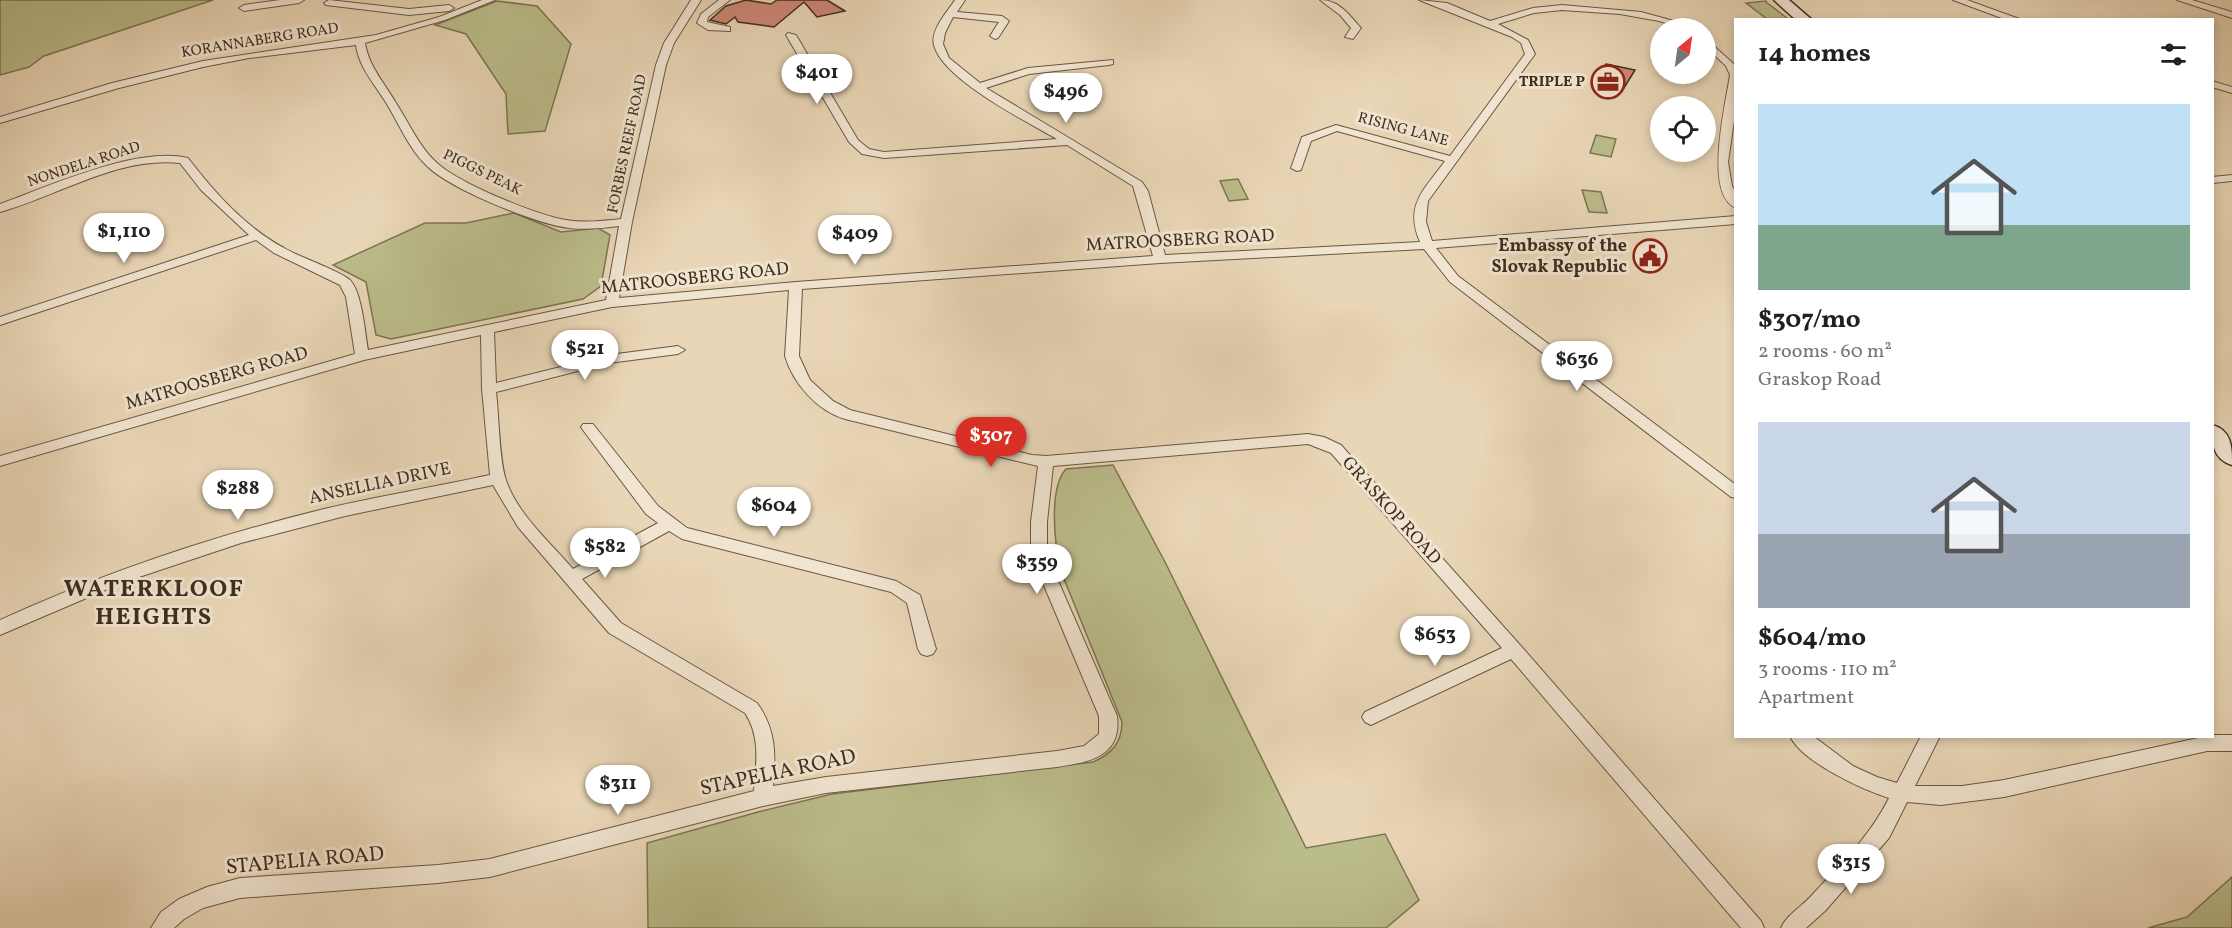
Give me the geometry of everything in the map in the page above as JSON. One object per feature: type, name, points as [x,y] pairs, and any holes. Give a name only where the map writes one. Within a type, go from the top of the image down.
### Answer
[{"type":"street","points":[[244,8],[299,0]]},
{"type":"street","name":"KORANNABERG ROAD","points":[[0,120],[168,71],[236,57],[360,41],[490,0]]},
{"type":"street","name":"FORBES REEF ROAD","points":[[612,303],[626,222],[661,65],[669,43],[696,0]]},
{"type":"street","points":[[725,0],[705,16],[702,23],[706,27],[727,29]]},
{"type":"street","points":[[960,0],[940,33],[939,50],[951,65],[978,87],[1138,184],[1142,191],[1160,259]]},
{"type":"street","points":[[1325,0],[1353,22],[1356,28],[1350,36]]},
{"type":"street","points":[[1424,0],[1444,5],[1519,37],[1530,49],[1530,54],[1419,209],[1418,217],[1429,245],[1442,266],[1454,279],[1734,491]]},
{"type":"street","points":[[1781,0],[1803,18]]},
{"type":"street","points":[[1958,0],[2012,18]]},
{"type":"street","points":[[2182,0],[2232,15]]},
{"type":"street","points":[[329,3],[409,12],[473,7]]},
{"type":"street","points":[[1490,24],[1540,10],[1558,8],[1663,18]]},
{"type":"street","points":[[951,14],[1002,19],[1004,21],[995,36]]},
{"type":"street","points":[[791,34],[854,142],[866,152],[884,155],[1068,142]]},
{"type":"street","name":"PIGGS PEAK","points":[[360,41],[366,69],[427,159],[438,170],[509,204],[559,223],[577,225],[626,222]]},
{"type":"street","points":[[1716,51],[1733,65]]},
{"type":"street","points":[[978,87],[1028,71],[1109,62]]},
{"type":"street","points":[[1734,83],[1722,174],[1734,201]]},
{"type":"street","points":[[2214,85],[2232,90]]},
{"type":"street","name":"RISING LANE","points":[[1297,168],[1306,139],[1336,129],[1453,160]]},
{"type":"street","name":"NONDELA ROAD","points":[[0,208],[122,167],[153,159],[176,158],[189,164],[205,188],[258,236],[279,250],[345,283],[352,297],[362,356]]},
{"type":"street","points":[[2214,180],[2232,178]]},
{"type":"street","name":"MATROOSBERG ROAD","points":[[0,461],[362,356],[612,303],[796,286],[1160,259],[1429,245],[1734,220]]},
{"type":"street","points":[[0,321],[258,236]]},
{"type":"street","name":"GRASKOP ROAD","points":[[796,286],[793,361],[800,375],[834,408],[867,420],[1012,457],[1046,461],[1308,439],[1325,443],[1339,453],[1515,650],[1754,928]]},
{"type":"street","points":[[488,329],[489,389],[498,479],[506,497],[524,523],[615,628],[751,708],[761,719],[766,733],[764,797]]},
{"type":"street","points":[[489,389],[609,359],[678,350]]},
{"type":"street","points":[[588,427],[652,510],[682,533],[896,587],[914,600],[927,649]]},
{"type":"street","points":[[2214,434],[2232,457]]},
{"type":"street","name":"STAPELIA ROAD","points":[[161,928],[181,908],[209,895],[230,890],[490,868],[764,797],[826,785],[1080,755],[1094,751],[1108,736],[1111,727],[1039,549],[1039,522],[1046,461]]},
{"type":"street","name":"ANSELLIA DRIVE","points":[[0,628],[121,576],[266,531],[325,514],[498,479]]},
{"type":"street","points":[[571,578],[670,523]]},
{"type":"street","points":[[1371,717],[1515,650]]},
{"type":"street","points":[[1801,738],[1839,769],[1859,779],[1903,793],[1972,794],[2012,787],[2203,740],[2232,743]]},
{"type":"street","points":[[1791,928],[1818,904],[1881,832],[1930,738]]},
{"type":"green space","points":[[0,0],[213,0],[44,56],[29,67],[0,75]]},
{"type":"green space","points":[[497,1],[537,6],[571,44],[545,131],[508,134],[506,94],[466,34],[435,25]]},
{"type":"green space","points":[[1766,1],[1787,18],[1766,18],[1746,3]]},
{"type":"green space","points":[[1596,135],[1616,139],[1611,157],[1590,153]]},
{"type":"green space","points":[[1238,179],[1248,199],[1229,201],[1220,181]]},
{"type":"green space","points":[[1582,190],[1601,192],[1607,213],[1589,212]]},
{"type":"green space","points":[[514,213],[561,232],[598,228],[610,235],[601,286],[583,299],[391,339],[376,335],[366,282],[333,265],[425,223],[466,223]]},
{"type":"green space","points":[[1113,465],[1165,562],[1306,848],[1385,834],[1419,900],[1386,928],[648,928],[647,843],[832,794],[1093,762],[1111,751],[1120,736],[1122,722],[1060,569],[1054,517],[1060,478],[1066,469]]},
{"type":"green space","points":[[2232,877],[2232,928],[2148,928],[2187,917]]},
{"type":"building","points":[[746,0],[771,4],[777,0],[827,0],[845,11],[817,17],[804,2],[774,27],[738,22],[735,17],[726,24],[710,20],[726,6]]},
{"type":"building","points":[[1606,64],[1635,70],[1624,88],[1592,84]]},
{"type":"place","name":"TRIPLE P","points":[[1608,82]]},
{"type":"place","name":"Embassy of the Slovak Republic","points":[[1650,256]]},
{"type":"district","name":"WATERKLOOF HEIGHTS","points":[[154,604]]}]
